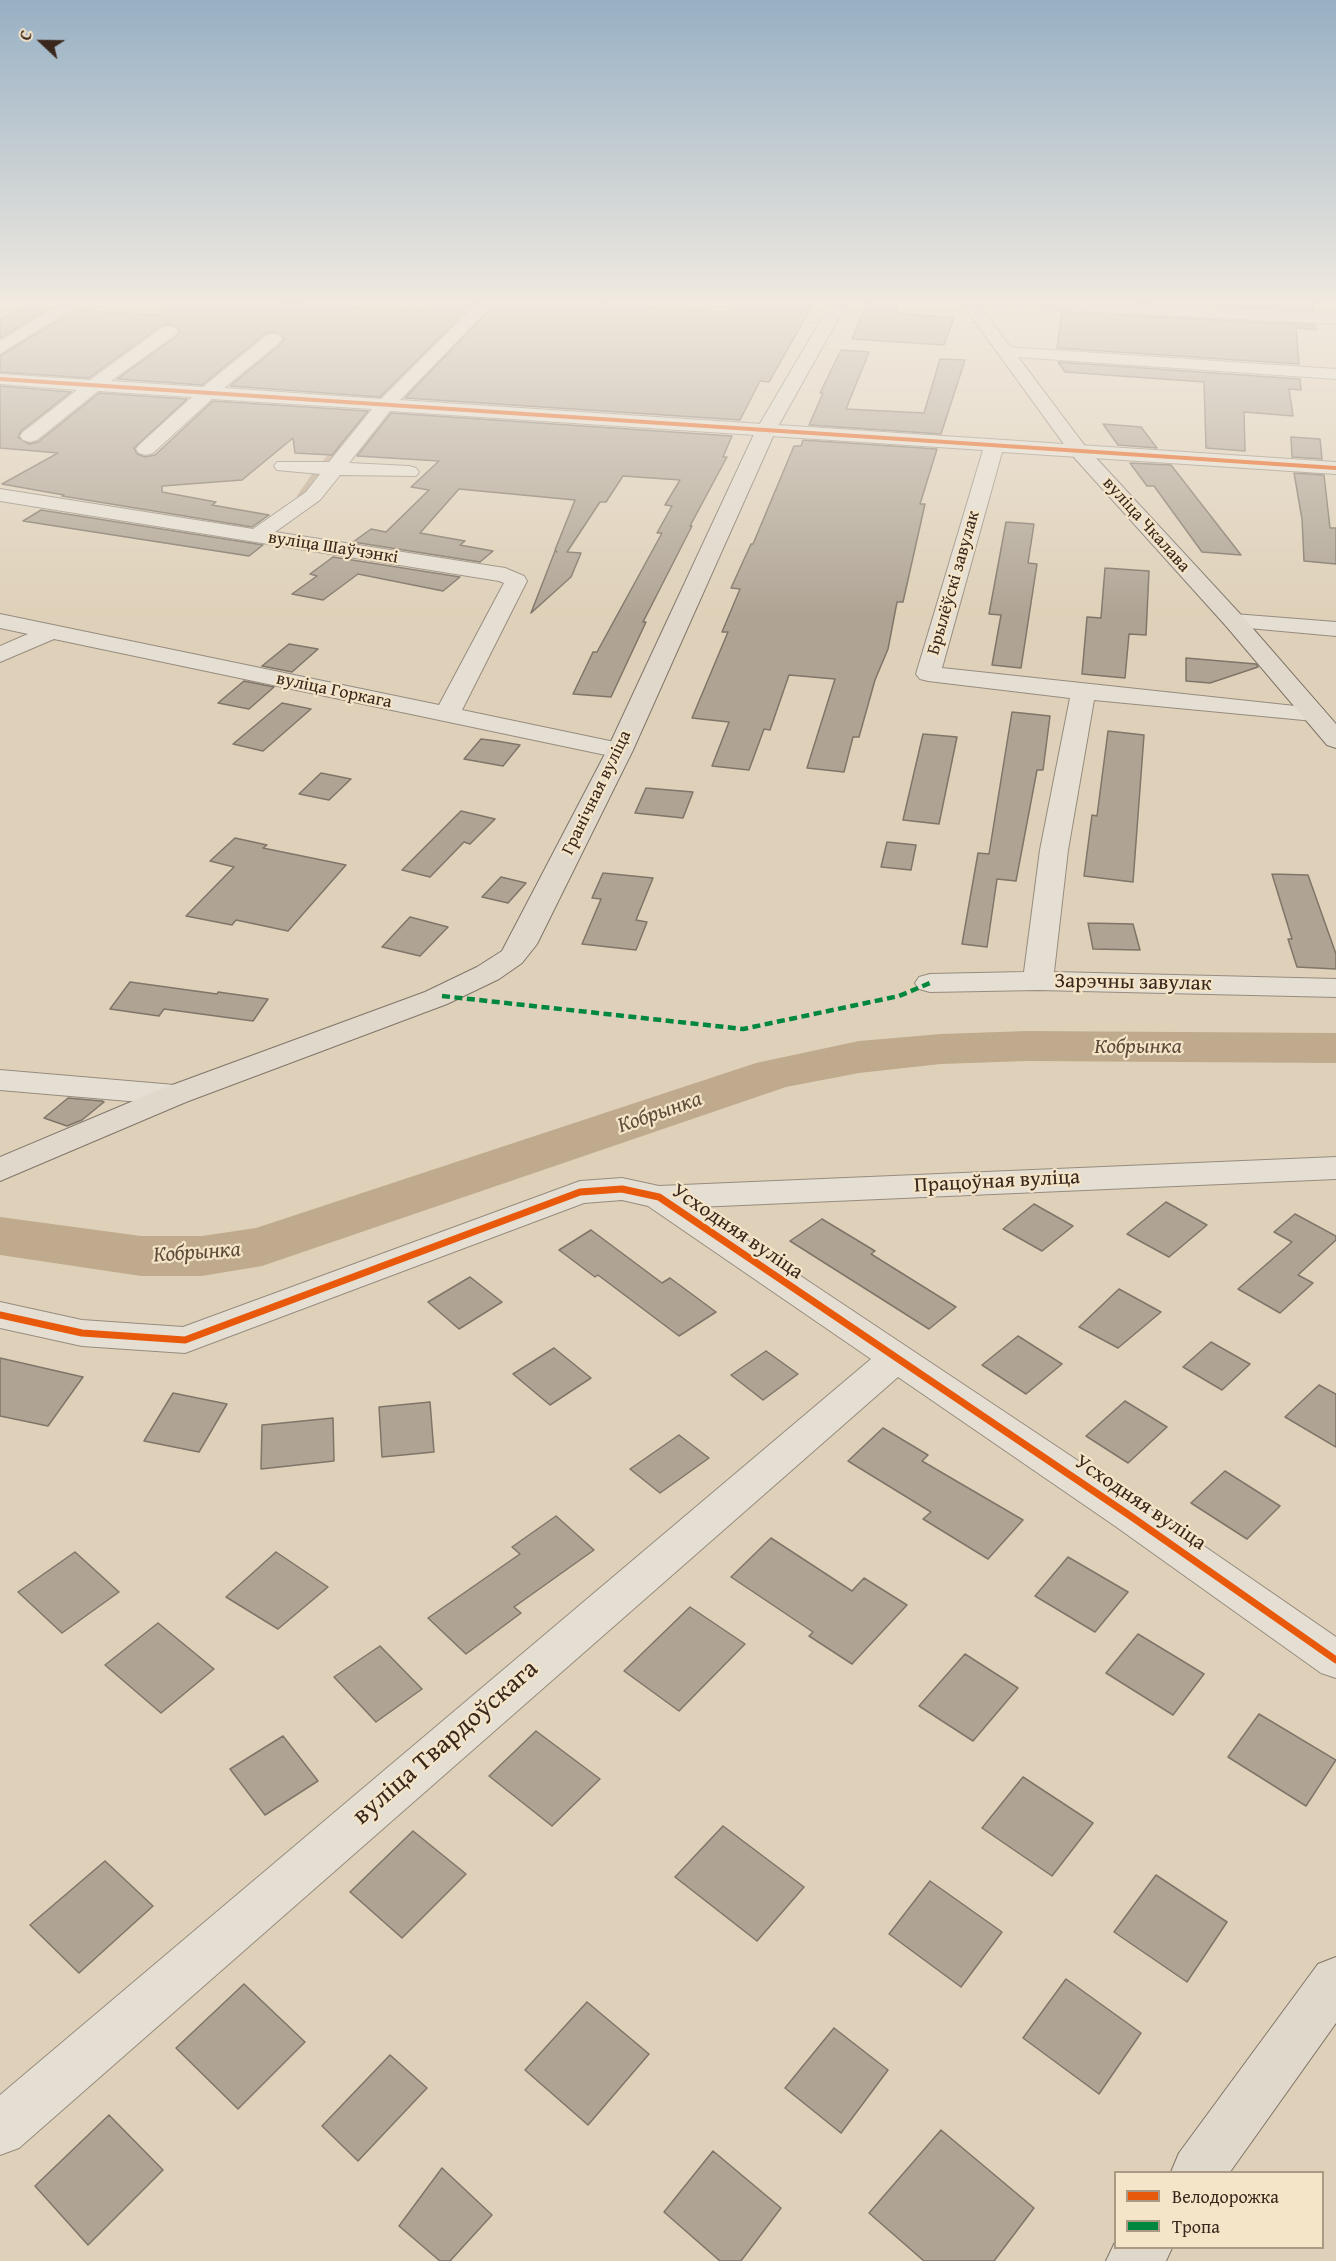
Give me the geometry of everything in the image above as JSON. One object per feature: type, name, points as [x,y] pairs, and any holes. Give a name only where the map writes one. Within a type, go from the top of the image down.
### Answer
[{"type":"main road","name":"Гранічная вуліца","points":[[0,1170],[175,1095],[442,996],[503,965],[522,944],[620,750],[713,551],[765,432],[780,407]]},
{"type":"main road","name":"вуліца Чкалава","points":[[1047,407],[1078,450],[1234,621],[1336,740]]},
{"type":"main road","points":[[1199,2171],[1336,1981]]},
{"type":"street","points":[[30,436],[67,407]]},
{"type":"street","points":[[146,449],[192,407]]},
{"type":"street","points":[[255,536],[313,496],[384,407]]},
{"type":"street","points":[[406,407],[1336,468]]},
{"type":"street","name":"Брылёўскі завулак","points":[[993,445],[928,674],[1083,692],[1314,714]]},
{"type":"street","points":[[284,466],[409,472]]},
{"type":"street","name":"вуліца Шаўчэнкі","points":[[0,495],[505,576],[516,582],[447,714]]},
{"type":"street","name":"вуліца Горкага","points":[[0,621],[48,633],[620,750]]},
{"type":"street","points":[[1234,621],[1336,629]]},
{"type":"street","points":[[0,655],[48,633]]},
{"type":"street","points":[[1038,981],[1054,850],[1083,692]]},
{"type":"street","name":"Зарэчны завулак","points":[[930,983],[1038,981],[1336,988]]},
{"type":"street","name":"Гранічная вуліца","points":[[0,1080],[175,1095]]},
{"type":"street","name":"Працоўная вуліца","points":[[659,1197],[1336,1168]]},
{"type":"street","name":"Усходняя вуліца","points":[[0,1315],[82,1333],[185,1340],[580,1192],[622,1189],[659,1197],[895,1359],[1129,1515],[1336,1660]]},
{"type":"street","name":"вуліца Твардоўскага","points":[[0,2129],[895,1359]]},
{"type":"building","points":[[0,407],[52,407],[21,431],[18,437],[29,444],[38,442],[82,407],[179,407],[134,448],[137,454],[145,457],[155,455],[207,407],[298,407],[368,411],[332,455],[295,453],[293,438],[242,480],[162,486],[162,492],[216,502],[212,505],[269,515],[252,527],[2,484],[58,453],[0,448]]},
{"type":"building","points":[[535,407],[747,407],[740,420]]},
{"type":"building","points":[[817,407],[847,407],[846,409],[924,413],[926,407],[950,407],[941,434],[809,425]]},
{"type":"building","points":[[1205,407],[1292,407],[1293,416],[1244,412],[1245,451],[1206,448]]},
{"type":"building","points":[[391,413],[732,436],[723,457],[727,457],[643,622],[646,622],[611,697],[573,694],[593,652],[597,652],[662,533],[657,533],[672,506],[665,505],[680,480],[623,476],[606,502],[600,502],[567,552],[581,553],[571,577],[531,613],[555,551],[557,552],[555,550],[575,500],[459,489],[420,533],[465,541],[460,545],[493,551],[480,562],[353,542],[371,529],[386,532],[429,490],[411,487],[439,461],[357,456]]},
{"type":"building","points":[[1103,424],[1141,427],[1157,448],[1118,445]]},
{"type":"building","points":[[1291,437],[1320,439],[1322,459],[1292,457]]},
{"type":"building","points":[[803,440],[937,449],[920,504],[925,504],[903,602],[897,602],[888,649],[875,680],[859,737],[853,737],[844,772],[807,768],[835,679],[789,675],[770,730],[764,729],[749,770],[712,766],[729,722],[692,718],[728,632],[722,632],[740,589],[731,588],[753,544],[794,446],[801,446]]},
{"type":"building","points":[[1130,463],[1171,465],[1241,555],[1202,552],[1154,486],[1147,486]]},
{"type":"building","points":[[1294,473],[1324,475],[1330,528],[1336,528],[1336,564],[1304,561],[1302,519]]},
{"type":"building","points":[[41,510],[263,545],[249,556],[23,521]]},
{"type":"building","points":[[1006,522],[1034,524],[1028,563],[1037,564],[1021,668],[992,665],[1001,615],[989,614]]},
{"type":"building","points":[[333,557],[460,577],[443,591],[358,574],[323,600],[292,594],[317,576],[310,574]]},
{"type":"building","points":[[1105,568],[1149,571],[1146,635],[1129,634],[1125,678],[1082,674],[1087,617],[1101,618]]},
{"type":"building","points":[[289,644],[318,649],[292,672],[262,666]]},
{"type":"building","points":[[1186,658],[1256,664],[1258,667],[1210,683],[1186,681]]},
{"type":"building","points":[[244,681],[274,687],[249,709],[218,703]]},
{"type":"building","points":[[282,703],[311,709],[263,751],[233,744]]},
{"type":"building","points":[[1012,712],[1050,716],[1043,770],[1037,770],[1016,881],[997,879],[987,947],[962,944],[978,853],[989,854]]},
{"type":"building","points":[[1108,731],[1144,735],[1133,882],[1084,876],[1092,815],[1097,816]]},
{"type":"building","points":[[923,734],[957,737],[939,824],[903,820]]},
{"type":"building","points":[[481,739],[520,745],[503,766],[464,759]]},
{"type":"building","points":[[321,773],[351,779],[329,800],[299,794]]},
{"type":"building","points":[[646,788],[693,792],[683,818],[635,813]]},
{"type":"building","points":[[461,811],[495,819],[470,844],[464,842],[430,877],[402,870]]},
{"type":"building","points":[[235,838],[267,845],[263,848],[346,865],[288,931],[236,920],[232,925],[186,916],[234,867],[210,861]]},
{"type":"building","points":[[887,842],[916,845],[911,870],[881,867]]},
{"type":"building","points":[[603,873],[653,878],[636,920],[647,922],[636,950],[582,944],[601,899],[592,898]]},
{"type":"building","points":[[1272,874],[1308,875],[1336,954],[1336,969],[1297,967],[1288,939],[1292,939]]},
{"type":"building","points":[[501,877],[526,883],[508,903],[482,897]]},
{"type":"building","points":[[410,917],[448,927],[420,956],[382,947]]},
{"type":"building","points":[[1088,923],[1133,924],[1140,950],[1093,949]]},
{"type":"building","points":[[130,982],[268,999],[253,1021],[164,1009],[159,1016],[110,1009]]},
{"type":"building","points":[[68,1098],[104,1102],[82,1120],[67,1126],[44,1118]]},
{"type":"building","points":[[1166,1202],[1207,1225],[1169,1257],[1127,1234]]},
{"type":"building","points":[[1034,1204],[1073,1226],[1042,1251],[1003,1229]]},
{"type":"building","points":[[1295,1214],[1336,1236],[1336,1240],[1298,1275],[1313,1283],[1280,1313],[1238,1289],[1292,1242],[1274,1232]]},
{"type":"building","points":[[822,1219],[875,1251],[871,1254],[956,1307],[929,1329],[790,1241]]},
{"type":"building","points":[[591,1230],[662,1283],[670,1278],[716,1312],[679,1336],[598,1275],[595,1277],[559,1250]]},
{"type":"building","points":[[470,1277],[502,1302],[459,1329],[428,1302]]},
{"type":"building","points":[[1119,1289],[1161,1312],[1118,1348],[1079,1327]]},
{"type":"building","points":[[1018,1336],[1062,1364],[1026,1394],[982,1365]]},
{"type":"building","points":[[1211,1342],[1250,1364],[1222,1390],[1183,1367]]},
{"type":"building","points":[[554,1348],[591,1378],[550,1405],[513,1374]]},
{"type":"building","points":[[766,1351],[798,1374],[763,1400],[731,1375]]},
{"type":"building","points":[[0,1358],[83,1377],[48,1426],[0,1416]]},
{"type":"building","points":[[1319,1385],[1336,1394],[1336,1447],[1285,1417]]},
{"type":"building","points":[[173,1393],[227,1404],[199,1452],[144,1441]]},
{"type":"building","points":[[1125,1401],[1167,1427],[1128,1463],[1086,1436]]},
{"type":"building","points":[[430,1402],[434,1452],[382,1457],[379,1407]]},
{"type":"building","points":[[333,1418],[334,1461],[261,1469],[262,1425]]},
{"type":"building","points":[[883,1428],[928,1455],[922,1461],[1023,1520],[988,1559],[923,1519],[931,1512],[848,1461]]},
{"type":"building","points":[[679,1435],[709,1458],[660,1493],[630,1469]]},
{"type":"building","points":[[1225,1471],[1280,1506],[1247,1539],[1191,1503]]},
{"type":"building","points":[[556,1516],[594,1550],[514,1607],[521,1613],[466,1654],[428,1618],[520,1554],[512,1547]]},
{"type":"building","points":[[771,1538],[852,1591],[864,1578],[907,1605],[852,1664],[809,1636],[813,1632],[731,1577]]},
{"type":"building","points":[[75,1552],[119,1592],[62,1633],[18,1592]]},
{"type":"building","points":[[276,1552],[328,1587],[278,1629],[226,1597]]},
{"type":"building","points":[[1068,1557],[1128,1592],[1095,1632],[1035,1596]]},
{"type":"building","points":[[690,1607],[745,1644],[679,1711],[624,1671]]},
{"type":"building","points":[[158,1623],[214,1669],[161,1713],[105,1665]]},
{"type":"building","points":[[1138,1634],[1204,1674],[1173,1715],[1106,1673]]},
{"type":"building","points":[[380,1646],[422,1689],[376,1722],[334,1677]]},
{"type":"building","points":[[965,1654],[1018,1688],[973,1741],[919,1706]]},
{"type":"building","points":[[1259,1714],[1336,1760],[1306,1806],[1228,1757]]},
{"type":"building","points":[[536,1731],[600,1779],[552,1826],[489,1776]]},
{"type":"building","points":[[283,1736],[318,1781],[265,1815],[230,1769]]},
{"type":"building","points":[[1023,1777],[1093,1823],[1052,1876],[982,1828]]},
{"type":"building","points":[[723,1826],[804,1887],[757,1941],[675,1877]]},
{"type":"building","points":[[413,1831],[466,1874],[402,1938],[350,1892]]},
{"type":"building","points":[[105,1861],[153,1906],[79,1973],[30,1925]]},
{"type":"building","points":[[1156,1875],[1227,1922],[1187,1982],[1114,1932]]},
{"type":"building","points":[[930,1881],[1002,1932],[961,1987],[889,1934]]},
{"type":"building","points":[[1066,1979],[1141,2033],[1099,2094],[1023,2038]]},
{"type":"building","points":[[244,1984],[305,2042],[238,2109],[176,2048]]},
{"type":"building","points":[[587,2002],[649,2054],[588,2125],[525,2070]]},
{"type":"building","points":[[834,2028],[888,2070],[841,2133],[785,2088]]},
{"type":"building","points":[[390,2055],[427,2088],[358,2161],[322,2126]]},
{"type":"building","points":[[109,2115],[163,2170],[88,2245],[35,2186]]},
{"type":"building","points":[[941,2130],[1034,2208],[994,2261],[924,2261],[869,2213]]},
{"type":"building","points":[[713,2151],[781,2208],[741,2261],[720,2261],[664,2212]]},
{"type":"building","points":[[442,2168],[492,2215],[450,2261],[440,2261],[399,2226]]},
{"type":"waterway","points":[[324,463],[339,446]]},
{"type":"waterway","points":[[300,496],[315,474]]},
{"type":"waterway","name":"Кобрынка","points":[[0,1236],[141,1256],[202,1256],[262,1247],[774,1074],[859,1057],[941,1049],[1027,1046],[1336,1048]]},
{"type":"marked path","points":[[442,996],[743,1029],[899,996],[930,983]]},
{"type":"cycle path","points":[[413,407],[1336,468]]},
{"type":"cycle path","points":[[0,1315],[82,1333],[185,1340],[580,1192],[622,1189],[659,1197],[1129,1515],[1336,1660]]}]
